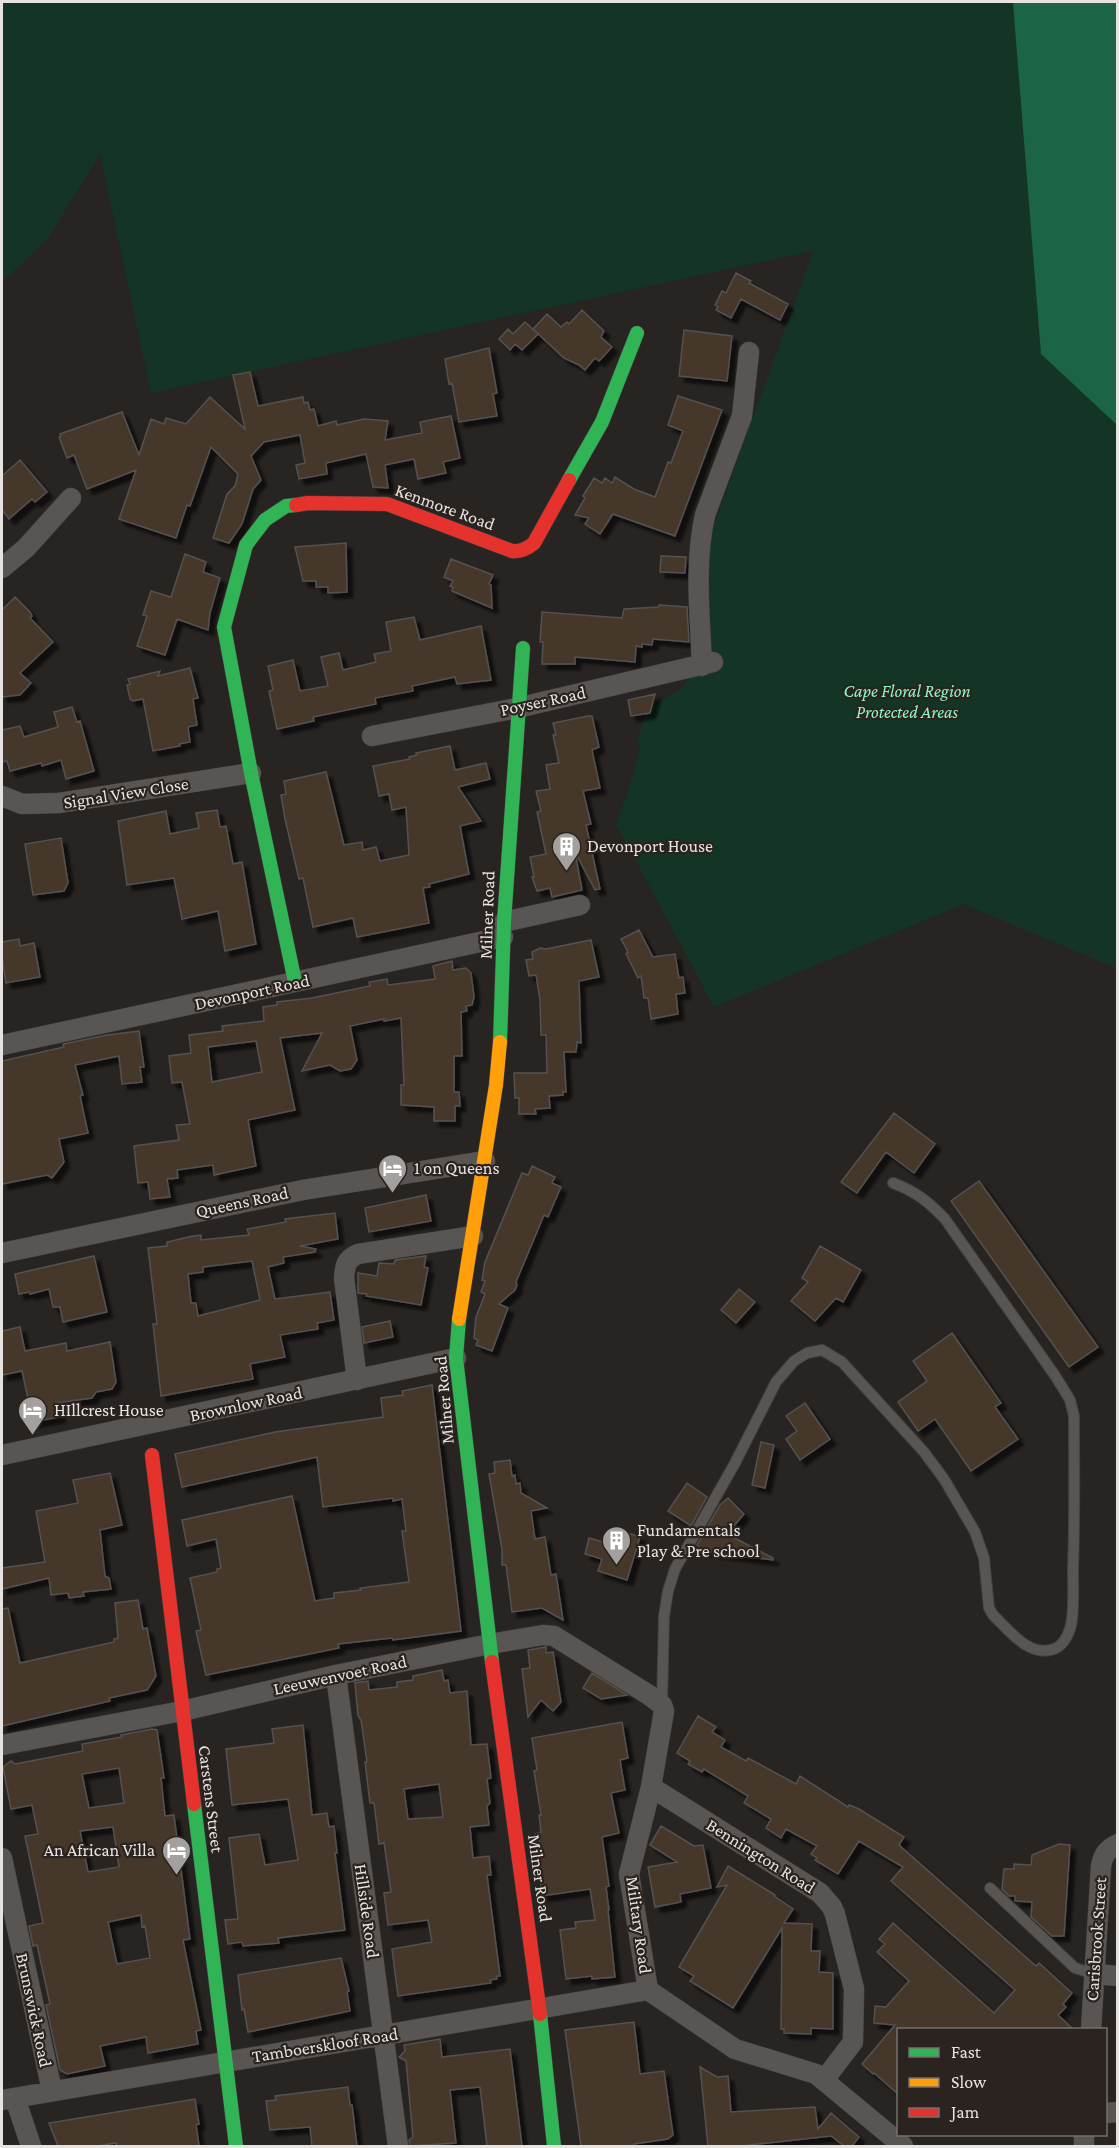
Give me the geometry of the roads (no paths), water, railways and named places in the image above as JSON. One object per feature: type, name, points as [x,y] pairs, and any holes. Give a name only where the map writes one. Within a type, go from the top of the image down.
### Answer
[{"type":"street","name":"Kenmore Road","points":[[295,982],[250,773],[224,627],[246,545],[265,520],[286,506],[380,503],[512,551],[530,547],[602,422],[637,333]]},
{"type":"street","name":"Poyser Road","points":[[372,736],[518,708],[707,664],[699,552],[701,531],[742,416],[749,352]]},
{"type":"street","points":[[2,568],[26,548],[71,498]]},
{"type":"street","name":"Milner Road","points":[[523,648],[496,1085],[459,1319],[456,1358],[490,1644],[539,2008],[555,2146]]},
{"type":"street","name":"Signal View Close","points":[[2,796],[22,804],[59,803],[250,773]]},
{"type":"street","name":"Devonport Road","points":[[2,1046],[295,982],[504,930],[580,905]]},
{"type":"street","name":"Queens Road","points":[[2,1253],[303,1190],[485,1161]]},
{"type":"street","points":[[357,1380],[344,1278],[345,1264],[350,1257],[473,1236]]},
{"type":"street","name":"Brownlow Road","points":[[2,1455],[456,1358]]},
{"type":"street","name":"Carstens Street","points":[[152,1455],[236,2146]]},
{"type":"street","name":"Leeuwenvoet Road","points":[[2,1745],[182,1711],[336,1675],[543,1635],[554,1636],[662,1705]]},
{"type":"street","name":"Hillside Road","points":[[336,1675],[398,2146]]},
{"type":"street","name":"Military Road","points":[[662,1705],[664,1711],[651,1786],[629,1874],[648,1990],[735,2049],[816,2074],[903,2146]]},
{"type":"street","name":"Bennington Road","points":[[651,1786],[820,1893],[832,1906],[854,1989],[854,2037],[851,2047],[824,2080]]},
{"type":"street","name":"Carisbrook Street","points":[[1091,2028],[1101,1866],[1103,1857],[1113,1846]]},
{"type":"street","name":"Brunswick Road","points":[[2,1858],[52,2091]]},
{"type":"street","points":[[1094,1974],[1118,1976]]},
{"type":"street","name":"Tamboerskloof Road","points":[[8,2099],[648,1990]]},
{"type":"street","points":[[8,2099],[31,2146]]},
{"type":"lane","points":[[662,1705],[664,1616],[668,1591],[675,1569],[735,1463],[776,1382],[794,1361],[807,1353],[822,1350],[834,1356],[852,1371],[924,1452],[944,1479],[975,1532],[984,1558],[989,1608],[993,1615],[1028,1646],[1038,1651],[1055,1649],[1067,1635],[1072,1620],[1074,1553],[1074,1416],[1070,1400],[945,1219],[910,1189],[893,1183]]},
{"type":"lane","points":[[990,1888],[1075,1968],[1094,1974]]},
{"type":"place","name":"Devonport House","points":[[566,872]]},
{"type":"place","name":"1 on Queens","points":[[393,1194]]},
{"type":"place","name":"HIllcrest House","points":[[33,1436]]},
{"type":"place","name":"Fundamentals Play & Pre school","points":[[616,1566]]},
{"type":"place","name":"An African Villa","points":[[176,1876]]},
{"type":"park label","name":"Cape Floral Region Protected Areas","points":[[907,701]]}]
